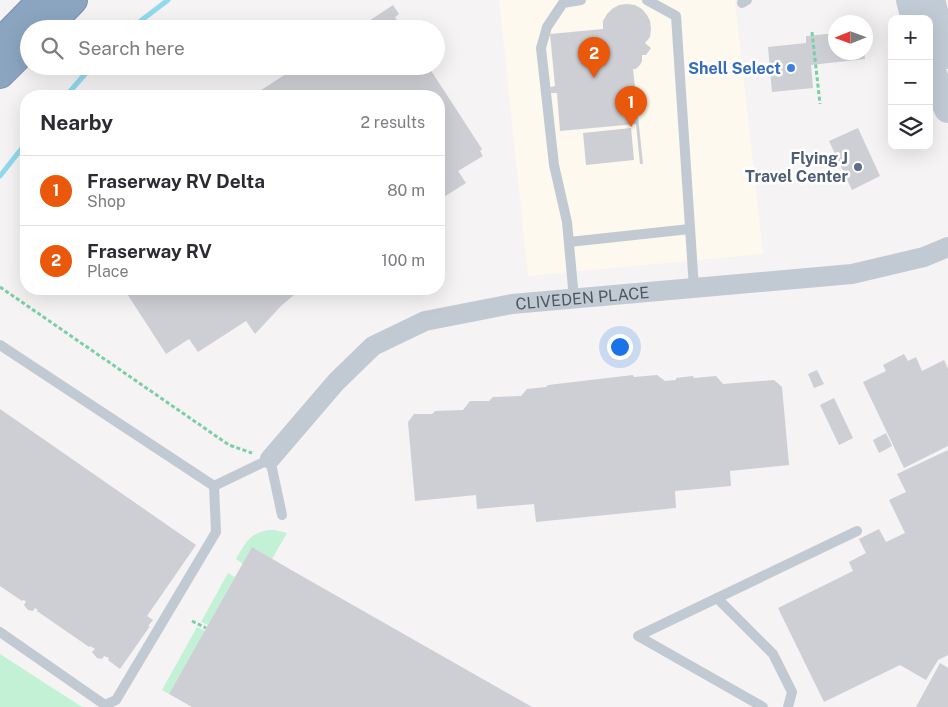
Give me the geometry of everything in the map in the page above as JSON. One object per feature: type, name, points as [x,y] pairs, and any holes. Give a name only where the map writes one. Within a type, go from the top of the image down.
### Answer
[{"type":"highway","points":[[22,20],[42,0]]},
{"type":"highway","points":[[54,20],[73,0]]},
{"type":"highway","points":[[0,43],[20,23]]},
{"type":"highway","points":[[0,74],[20,54]]},
{"type":"street","points":[[910,0],[914,15]]},
{"type":"street","points":[[931,0],[941,37]]},
{"type":"street","points":[[933,74],[948,109]]},
{"type":"street","name":"CLIVEDEN PLACE","points":[[270,459],[336,382],[373,346],[425,321],[512,304],[852,274],[924,257],[948,247]]},
{"type":"lane","points":[[574,299],[567,222],[554,165],[541,48],[547,26],[562,3],[581,0]]},
{"type":"lane","points":[[647,0],[676,16],[694,288]]},
{"type":"lane","points":[[569,242],[690,229]]},
{"type":"lane","points":[[0,345],[214,486]]},
{"type":"lane","points":[[214,486],[270,459],[282,515]]},
{"type":"lane","points":[[0,632],[105,705],[116,700],[216,532],[214,486]]},
{"type":"lane","points":[[763,707],[638,636],[857,531]]},
{"type":"lane","points":[[717,598],[773,654],[792,692],[788,707]]},
{"type":"path","points":[[812,32],[820,104]]},
{"type":"path","points":[[0,287],[229,444],[270,459]]},
{"type":"path","points":[[192,621],[206,628]]},
{"type":"shaded area","points":[[499,0],[735,0],[763,254],[528,276]]},
{"type":"green space","points":[[268,530],[287,533],[272,559],[252,547],[243,564],[236,559],[251,537]]},
{"type":"green space","points":[[228,573],[235,577],[208,625],[201,622]]},
{"type":"green space","points":[[197,627],[205,631],[169,694],[162,690]]},
{"type":"green space","points":[[0,654],[82,707],[0,707]]},
{"type":"building","points":[[393,5],[399,14],[395,17],[397,20],[370,20]]},
{"type":"building","points":[[619,5],[635,5],[642,9],[650,21],[651,29],[650,37],[645,43],[651,48],[646,55],[642,55],[640,65],[633,69],[643,164],[640,164],[636,124],[560,131],[557,93],[551,93],[550,87],[555,86],[550,34],[603,29],[603,21],[607,14]]},
{"type":"building","name":"Shell Select","points":[[828,34],[828,60],[856,60],[811,65],[813,88],[772,92],[768,47],[806,43],[806,36]]},
{"type":"building","points":[[284,75],[434,75],[444,90],[261,90]]},
{"type":"building","points":[[445,92],[482,149],[480,151],[483,156],[458,171],[466,183],[445,196]]},
{"type":"building","points":[[631,128],[634,160],[586,165],[583,133]]},
{"type":"building","name":"Flying J Travel Center","points":[[858,128],[880,176],[852,190],[829,141]]},
{"type":"building","points":[[128,295],[294,295],[255,334],[246,321],[198,352],[189,339],[166,354]]},
{"type":"building","points":[[904,354],[908,361],[916,357],[922,371],[944,360],[948,369],[948,446],[904,468],[863,382],[886,371],[883,365]]},
{"type":"building","points":[[817,370],[824,384],[814,388],[808,374]]},
{"type":"building","points":[[633,375],[634,377],[657,375],[665,381],[693,376],[694,378],[716,376],[723,384],[774,380],[782,387],[789,465],[730,471],[731,486],[675,491],[676,508],[536,522],[534,504],[477,509],[476,495],[415,501],[408,422],[414,414],[463,410],[470,401],[489,401],[493,397],[521,396],[527,389],[546,387],[548,385]]},
{"type":"building","points":[[834,398],[853,438],[839,445],[820,405]]},
{"type":"building","points":[[0,409],[196,545],[147,616],[153,620],[148,626],[150,626],[120,669],[108,660],[109,658],[104,656],[102,659],[97,658],[92,652],[95,649],[89,647],[35,608],[33,611],[28,610],[24,605],[26,601],[22,601],[0,586]]},
{"type":"building","points":[[886,433],[892,446],[879,453],[873,440]]},
{"type":"building","points":[[948,450],[948,655],[938,660],[926,680],[900,665],[824,702],[778,608],[853,571],[849,562],[866,553],[859,539],[879,529],[886,542],[905,533],[889,500],[906,492],[897,474]]},
{"type":"building","points":[[252,547],[532,707],[192,707],[169,694]]},
{"type":"building","points":[[940,663],[948,668],[948,707],[916,707]]},
{"type":"waterway","points":[[142,20],[168,0]]},
{"type":"waterway","points":[[71,90],[84,75]]},
{"type":"waterway","points":[[0,176],[20,151]]},
{"type":"place","name":"Shell Select","points":[[791,68]]},
{"type":"place","name":"Fraserway RV","points":[[594,78]]},
{"type":"place","name":"Fraserway RV Delta","points":[[631,127]]},
{"type":"place","name":"Flying J Travel Center","points":[[858,167]]}]
